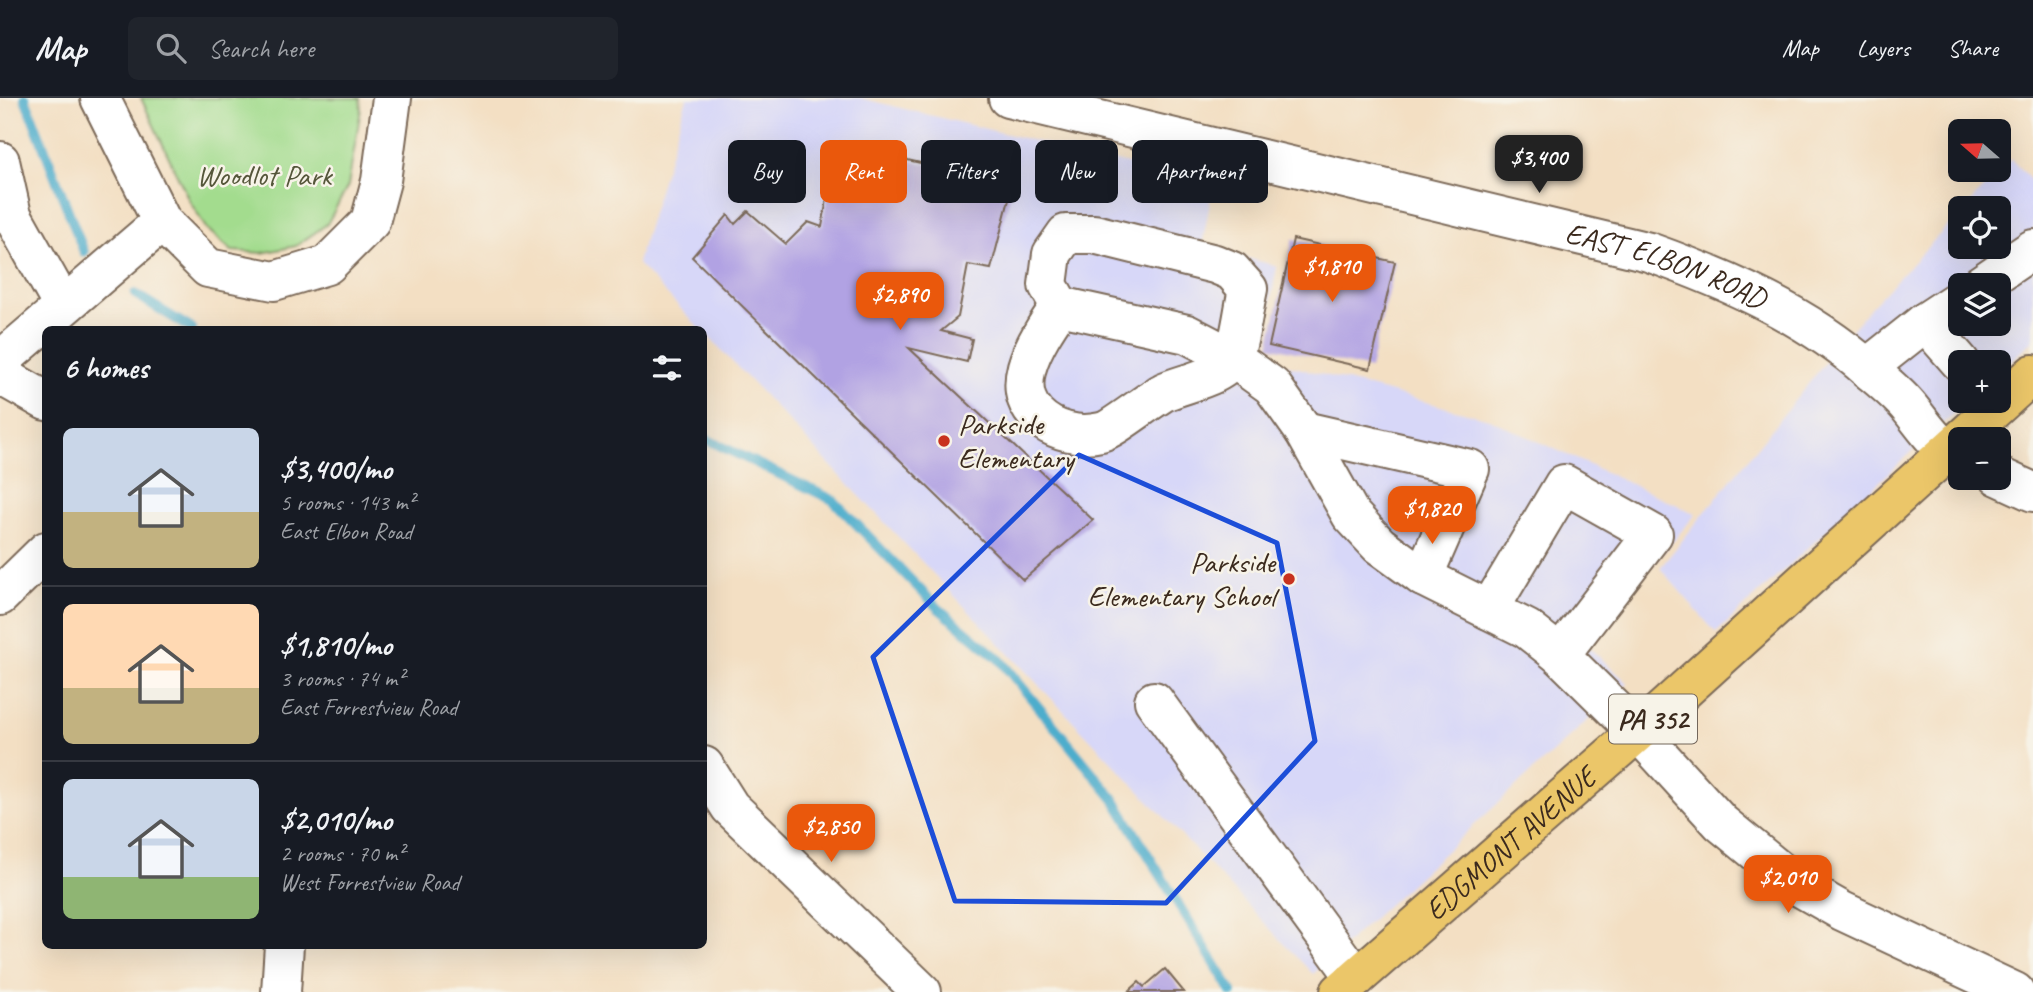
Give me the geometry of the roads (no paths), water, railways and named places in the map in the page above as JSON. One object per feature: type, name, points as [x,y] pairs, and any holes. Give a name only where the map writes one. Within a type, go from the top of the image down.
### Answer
[{"type":"main road","name":"EDGMONT AVENUE","points":[[2011,391],[2033,374]]},
{"type":"main road","name":"EDGMONT AVENUE","points":[[1976,427],[1988,413]]},
{"type":"main road","name":"EDGMONT AVENUE","points":[[1348,985],[1948,459]]},
{"type":"street","points":[[100,98],[162,222],[208,268],[274,281],[327,265],[370,222],[381,181],[392,98]]},
{"type":"street","name":"EAST ELBON ROAD","points":[[1031,101],[1648,253],[1712,275],[1775,305],[1867,368],[1906,404],[1948,450]]},
{"type":"street","points":[[0,161],[12,215],[63,306]]},
{"type":"street","points":[[0,361],[162,222]]},
{"type":"street","points":[[1060,306],[1029,356],[1024,388],[1027,405],[1042,420],[1060,430],[1082,434],[1104,432],[1143,403],[1166,391],[1219,372],[1233,358],[1248,289],[1232,271],[1215,264],[1094,234],[1066,234],[1052,254],[1048,285],[1060,306],[1187,334],[1233,358],[1272,386],[1304,431],[1351,515],[1379,545],[1423,577],[1527,629],[1560,655],[1638,732],[1721,823],[1798,886],[1842,911],[2015,992]]},
{"type":"street","points":[[1998,273],[2033,249]]},
{"type":"street","points":[[1867,368],[1948,307]]},
{"type":"street","points":[[1925,322],[1950,350]]},
{"type":"street","points":[[0,375],[42,399]]},
{"type":"street","points":[[1304,431],[1470,469],[1423,577]]},
{"type":"street","points":[[2011,482],[2033,492]]},
{"type":"street","points":[[1489,610],[1564,484],[1653,534],[1560,655]]},
{"type":"street","points":[[0,596],[42,555]]},
{"type":"street","points":[[1154,701],[1348,985]]},
{"type":"street","points":[[707,771],[730,807],[922,992]]},
{"type":"street","points":[[281,992],[284,949]]},
{"type":"waterway","points":[[25,98],[84,252]]},
{"type":"waterway","points":[[135,294],[187,326]]},
{"type":"waterway","points":[[707,439],[833,500],[938,608],[999,659],[1114,799],[1232,992]]},
{"type":"place","name":"Parkside Elementary","points":[[944,441]]},
{"type":"place","name":"Parkside Elementary School","points":[[1289,579]]},
{"type":"park label","name":"Woodlot Park","points":[[264,175]]}]
